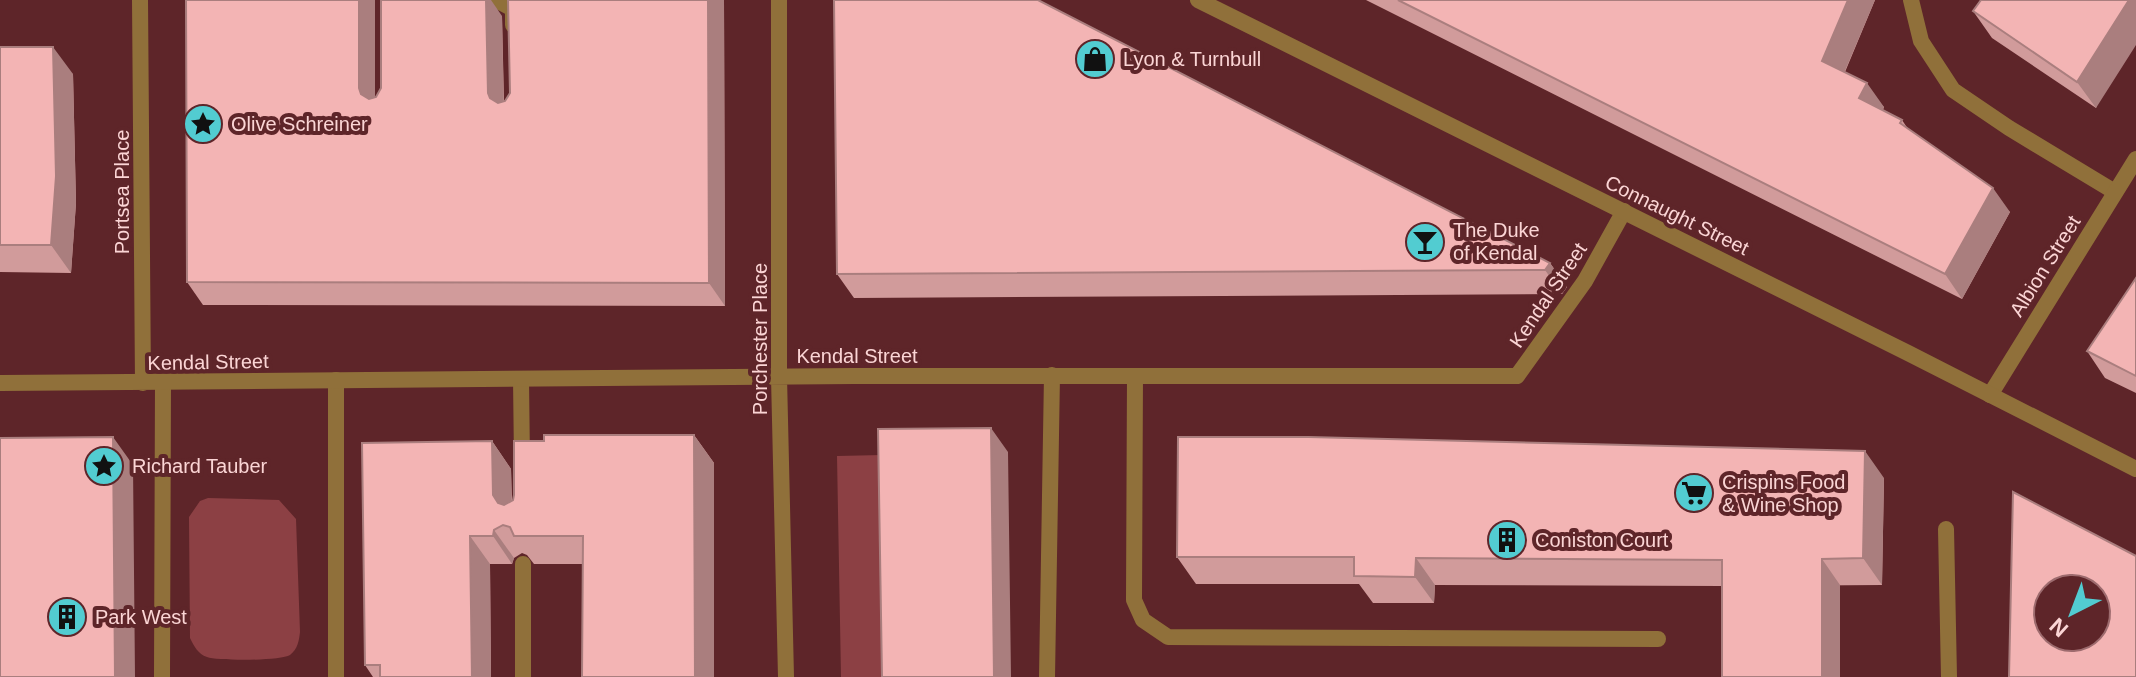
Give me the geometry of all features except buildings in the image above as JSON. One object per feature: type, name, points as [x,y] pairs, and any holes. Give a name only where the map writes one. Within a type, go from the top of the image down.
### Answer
[{"type":"street","name":"Portsea Place","points":[[140,0],[143,383]]},
{"type":"street","points":[[496,0],[513,9],[513,39]]},
{"type":"street","name":"Porchester Place","points":[[779,0],[779,377],[786,677]]},
{"type":"street","name":"Connaught Street","points":[[1198,0],[2136,469]]},
{"type":"street","points":[[1911,0],[1921,41],[1953,90],[2115,192]]},
{"type":"street","name":"Albion Street","points":[[1990,395],[2136,159]]},
{"type":"street","name":"Kendal Street","points":[[0,383],[1052,375],[1517,376],[1585,281],[1624,211]]},
{"type":"street","points":[[1047,677],[1052,375]]},
{"type":"street","points":[[1135,376],[1134,600],[1143,620],[1168,637],[1658,639]]},
{"type":"street","points":[[521,379],[522,474]]},
{"type":"street","points":[[336,380],[336,677]]},
{"type":"street","points":[[162,677],[163,382]]},
{"type":"street","points":[[1946,529],[1949,677]]},
{"type":"street","points":[[523,564],[523,677]]},
{"type":"shaded area","points":[[882,455],[886,677],[841,677],[837,456]]},
{"type":"shaded area","points":[[208,498],[279,500],[296,519],[300,632],[299,641],[290,655],[235,660],[207,657],[201,654],[190,638],[189,517],[200,501]]},
{"type":"place","name":"Lyon & Turnbull","points":[[1095,59]]},
{"type":"place","name":"Olive Schreiner","points":[[203,124]]},
{"type":"place","name":"The Duke of Kendal","points":[[1425,242]]},
{"type":"place","name":"Richard Tauber","points":[[104,466]]},
{"type":"place","name":"Crispins Food & Wine Shop","points":[[1694,493]]},
{"type":"place","name":"Coniston Court","points":[[1507,540]]},
{"type":"place","name":"Park West","points":[[67,617]]}]
